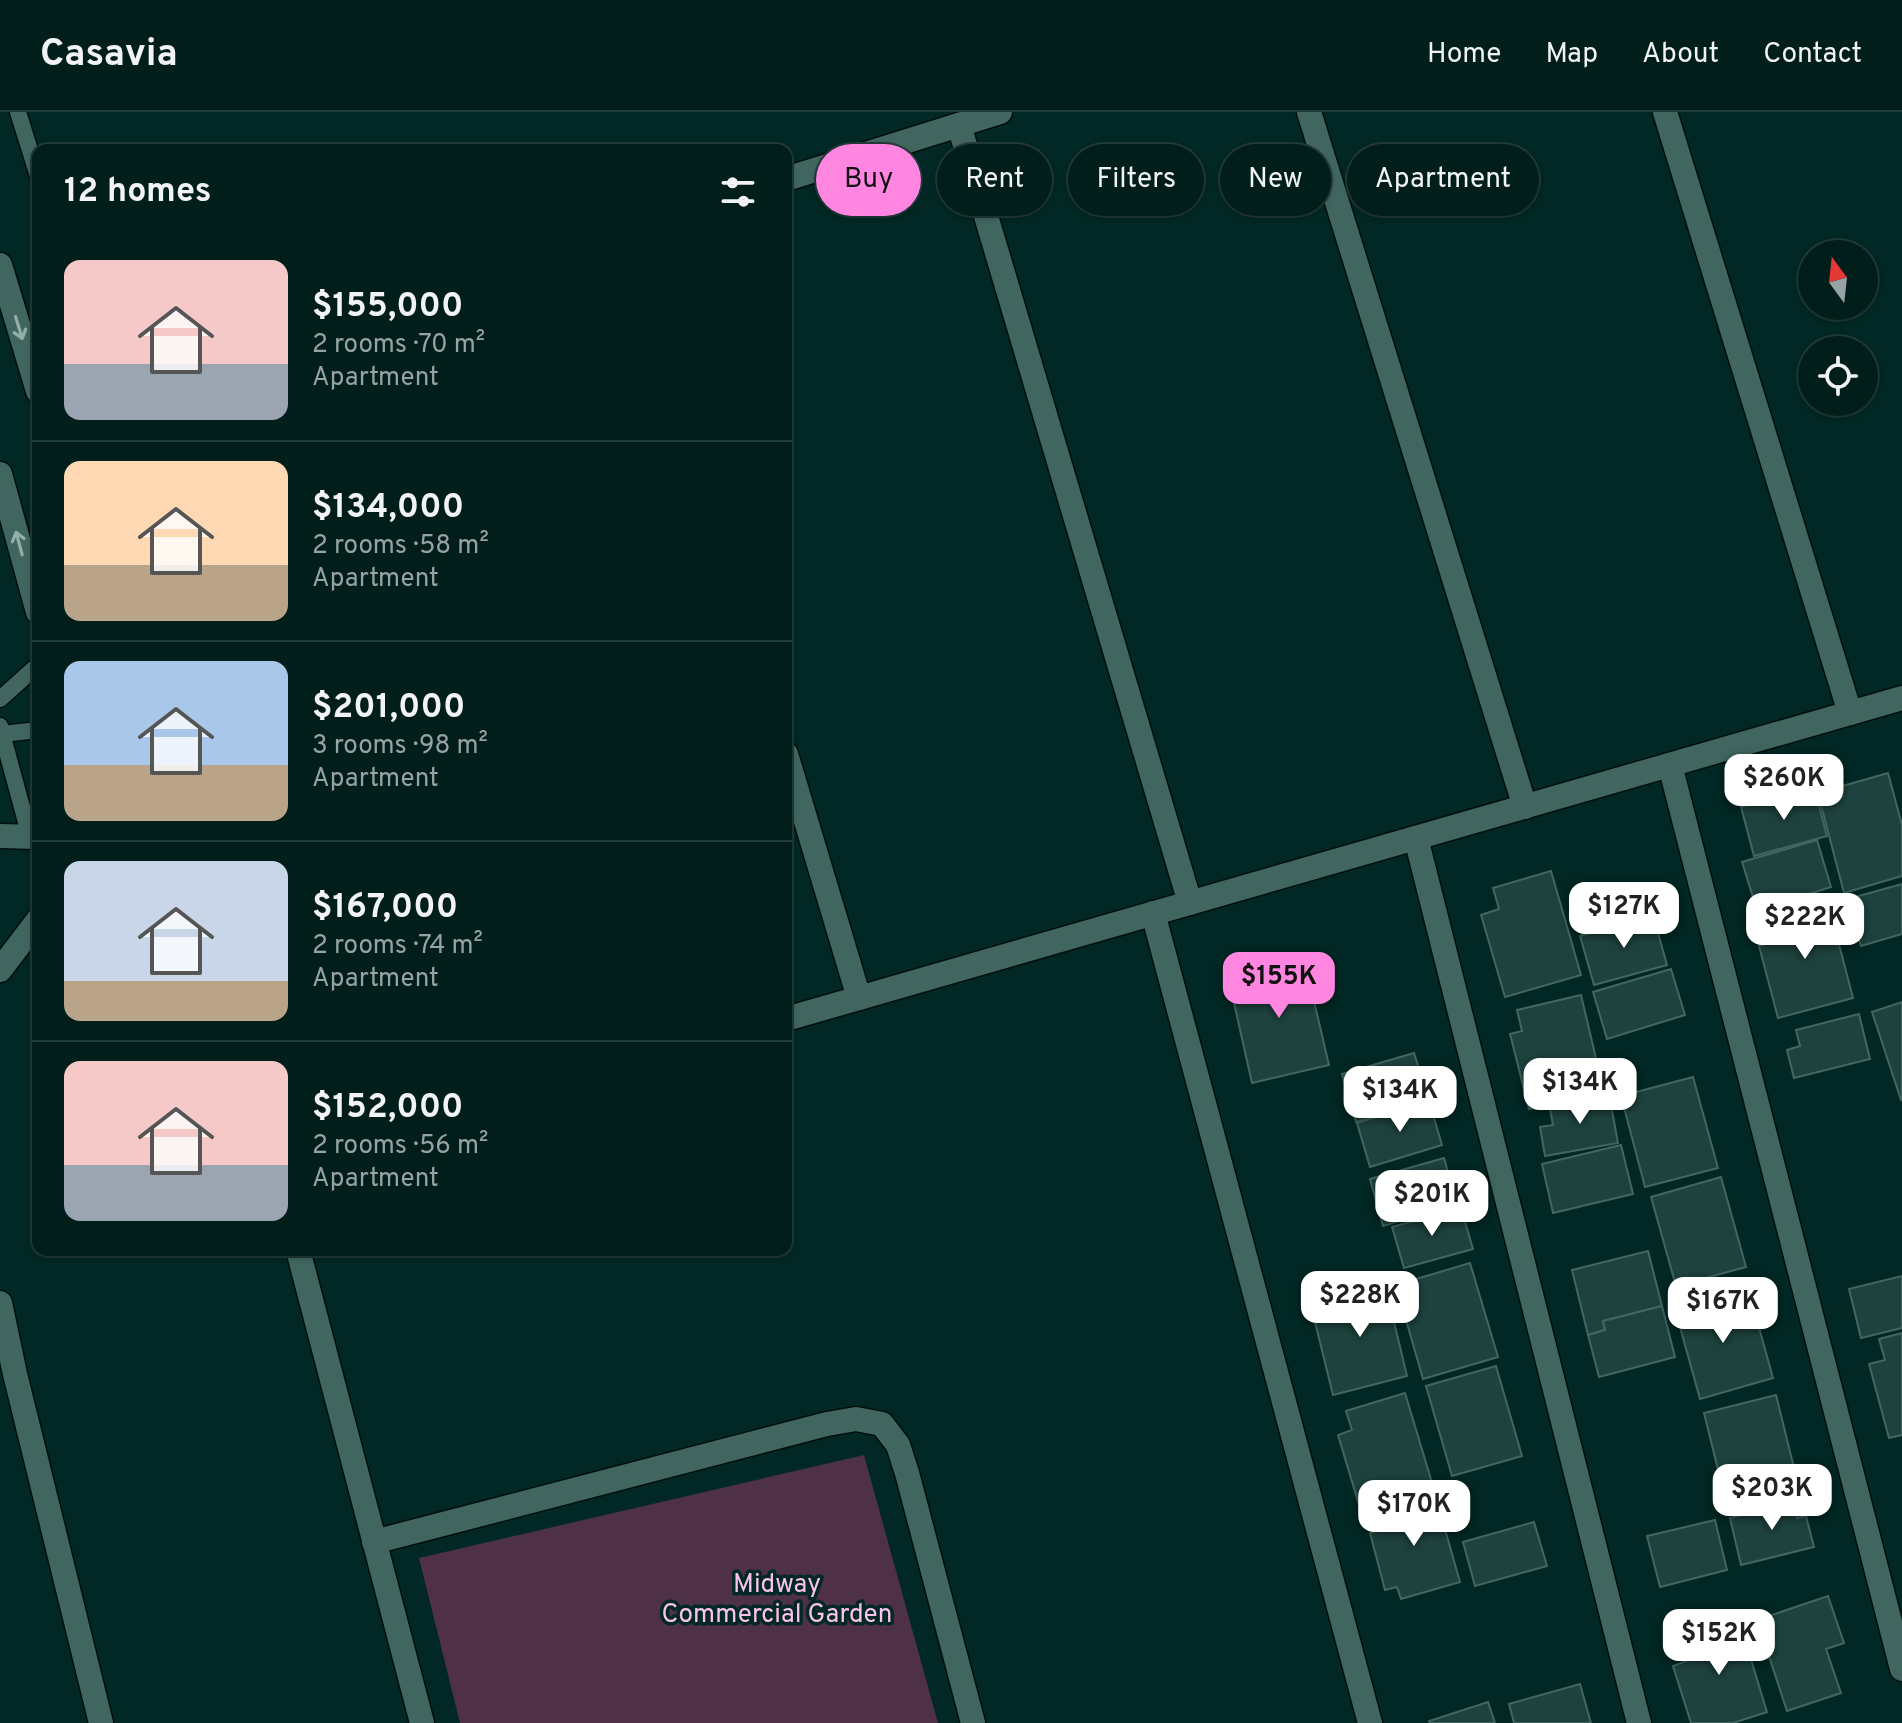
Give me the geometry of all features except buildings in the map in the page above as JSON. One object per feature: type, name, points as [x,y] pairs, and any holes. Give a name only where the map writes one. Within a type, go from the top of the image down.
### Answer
[{"type":"street","points":[[792,177],[1000,112]]},
{"type":"street","points":[[1309,112],[1525,807]]},
{"type":"street","points":[[1665,112],[1850,713]]},
{"type":"street","points":[[959,125],[1190,903]]},
{"type":"street","points":[[0,265],[32,371]]},
{"type":"street","points":[[0,474],[32,590]]},
{"type":"street","points":[[792,1017],[1902,698]]},
{"type":"street","points":[[1670,765],[1902,1669]]},
{"type":"street","points":[[792,774],[859,998]]},
{"type":"street","points":[[0,836],[32,837]]},
{"type":"street","points":[[1416,838],[1639,1723]]},
{"type":"street","points":[[1153,913],[1370,1723]]},
{"type":"street","points":[[0,970],[32,928]]},
{"type":"street","points":[[300,1256],[422,1723]]},
{"type":"street","points":[[0,1303],[8,1382],[101,1723]]},
{"type":"street","points":[[374,1542],[827,1424],[856,1419],[882,1424],[898,1445],[907,1473],[973,1723]]},
{"type":"lane","points":[[18,112],[32,157]]},
{"type":"lane","points":[[0,699],[32,670]]},
{"type":"lane","points":[[32,730],[1,730],[32,831]]},
{"type":"green space","name":"Midway Commercial Garden","points":[[864,1455],[938,1723],[460,1723],[419,1558]]}]
